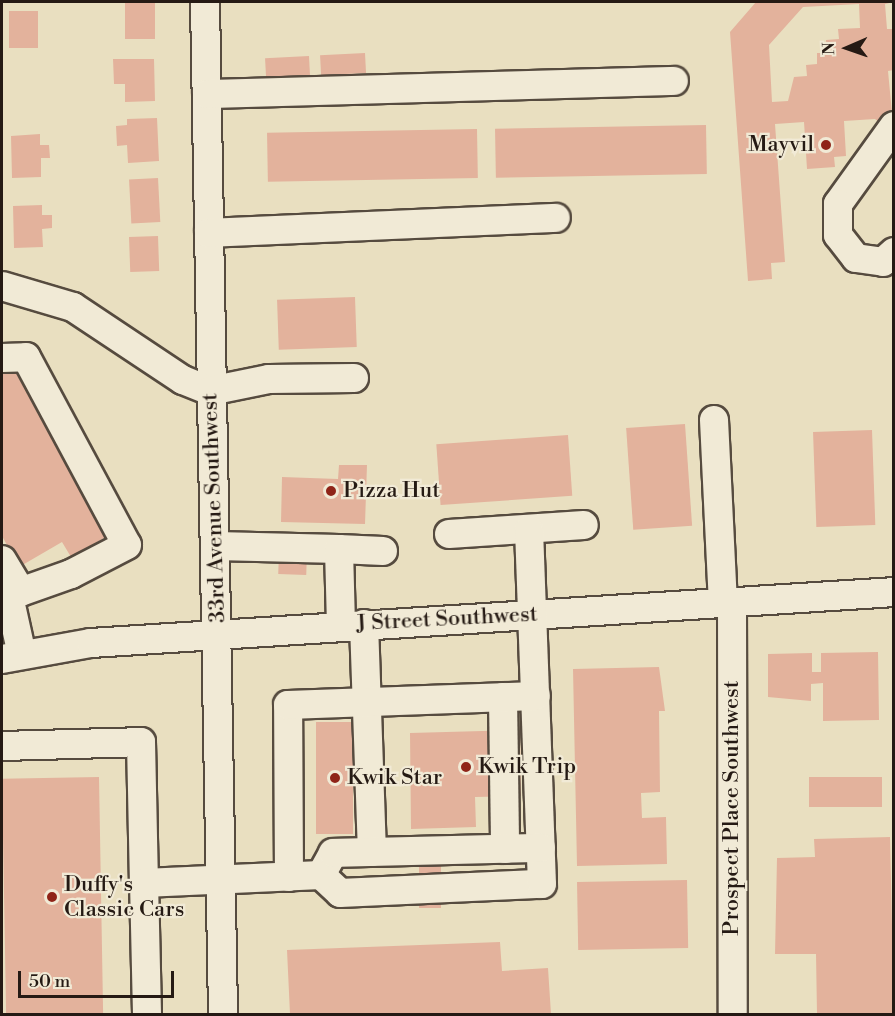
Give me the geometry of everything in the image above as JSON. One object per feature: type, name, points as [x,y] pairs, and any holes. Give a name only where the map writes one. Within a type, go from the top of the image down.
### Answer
[{"type":"street","name":"33rd Avenue Southwest","points":[[205,2],[210,390],[218,634],[219,882],[223,1014]]},
{"type":"street","points":[[207,94],[674,81]]},
{"type":"street","points":[[894,126],[838,204],[838,235],[856,258],[883,262],[894,252]]},
{"type":"street","points":[[209,233],[556,218]]},
{"type":"street","points":[[2,286],[73,307],[183,380],[210,390],[269,379],[354,378]]},
{"type":"street","points":[[2,358],[26,357],[127,545],[9,596],[12,657]]},
{"type":"street","name":"Prospect Place Southwest","points":[[714,420],[728,602],[733,1014]]},
{"type":"street","points":[[449,534],[584,525]]},
{"type":"street","points":[[144,883],[219,882],[321,875],[340,893],[542,884],[529,530]]},
{"type":"street","points":[[216,546],[383,551]]},
{"type":"street","points":[[339,549],[367,703],[372,852]]},
{"type":"street","points":[[2,560],[21,592]]},
{"type":"street","name":"J Street Southwest","points":[[12,657],[91,643],[352,624],[894,592]]},
{"type":"street","points":[[289,877],[288,705],[536,696]]},
{"type":"street","points":[[503,697],[505,849]]},
{"type":"street","points":[[2,746],[141,742],[147,1014]]},
{"type":"street","points":[[321,875],[333,854],[541,848]]},
{"type":"building","points":[[125,2],[155,2],[155,39],[125,39]]},
{"type":"building","name":"Mayvil","points":[[756,2],[894,2],[885,4],[887,29],[894,29],[894,70],[888,71],[894,134],[875,119],[844,121],[846,156],[834,157],[835,167],[807,169],[804,122],[775,124],[785,262],[771,263],[772,279],[748,281],[730,32]],"holes":[[[859,4],[860,28],[838,29],[839,39],[826,40],[827,53],[817,53],[817,64],[806,65],[807,76],[794,77],[788,101],[772,102],[769,45],[803,7]]]},
{"type":"building","points":[[9,11],[38,11],[38,48],[9,48]]},
{"type":"building","points":[[365,53],[366,73],[321,75],[320,55]]},
{"type":"building","points":[[309,56],[310,76],[266,78],[265,58]]},
{"type":"building","points":[[113,59],[154,59],[155,101],[125,102],[125,84],[114,84]]},
{"type":"building","points":[[157,118],[159,161],[128,163],[127,145],[117,146],[116,126],[127,125],[127,119]]},
{"type":"building","points":[[706,125],[707,174],[496,178],[495,129]]},
{"type":"building","points":[[477,129],[478,178],[268,182],[267,133]]},
{"type":"building","points":[[40,134],[40,145],[49,145],[50,158],[41,158],[41,177],[12,178],[11,136]]},
{"type":"building","points":[[158,178],[160,222],[131,223],[129,180]]},
{"type":"building","points":[[42,205],[42,215],[52,215],[52,228],[42,229],[43,247],[14,248],[13,206]]},
{"type":"building","points":[[158,236],[159,271],[130,272],[129,237]]},
{"type":"building","points":[[355,297],[357,347],[279,350],[277,300]]},
{"type":"building","points":[[14,364],[111,534],[71,557],[62,542],[19,567],[2,536],[2,372]]},
{"type":"building","points":[[685,424],[692,526],[633,530],[626,428]]},
{"type":"building","points":[[872,430],[875,525],[816,527],[813,432]]},
{"type":"building","points":[[568,435],[572,496],[441,505],[436,444]]},
{"type":"building","points":[[339,465],[367,465],[365,524],[281,522],[282,477],[338,479]]},
{"type":"building","points":[[279,552],[307,553],[306,575],[278,574]]},
{"type":"building","points":[[878,652],[879,720],[823,721],[823,683],[811,684],[811,701],[768,697],[768,654],[812,653],[812,672],[821,672],[821,653]]},
{"type":"building","points":[[659,667],[665,711],[659,711],[660,792],[641,793],[642,818],[666,817],[667,864],[577,866],[573,669]]},
{"type":"building","name":"Kwik Star","points":[[316,722],[353,722],[353,834],[316,834]]},
{"type":"building","name":"Kwik Trip","points":[[520,730],[521,796],[475,797],[476,827],[411,829],[410,733]]},
{"type":"building","name":"Duffy's Classic Cars","points":[[99,777],[103,1014],[6,1014],[2,779]]},
{"type":"building","points":[[809,777],[882,777],[882,807],[809,807]]},
{"type":"building","points":[[890,837],[894,1014],[817,1014],[816,954],[775,954],[777,858],[815,857],[814,839]]},
{"type":"building","points":[[419,860],[441,860],[441,908],[419,908]]},
{"type":"building","points":[[687,880],[688,948],[578,950],[577,882]]},
{"type":"building","points":[[500,942],[502,971],[548,968],[551,1014],[290,1014],[287,950]]},
{"type":"place","name":"Mayvil","points":[[826,145]]},
{"type":"place","name":"Pizza Hut","points":[[331,491]]},
{"type":"place","name":"Kwik Trip","points":[[466,767]]},
{"type":"place","name":"Kwik Star","points":[[335,778]]},
{"type":"place","name":"Duffy's Classic Cars","points":[[52,897]]}]
